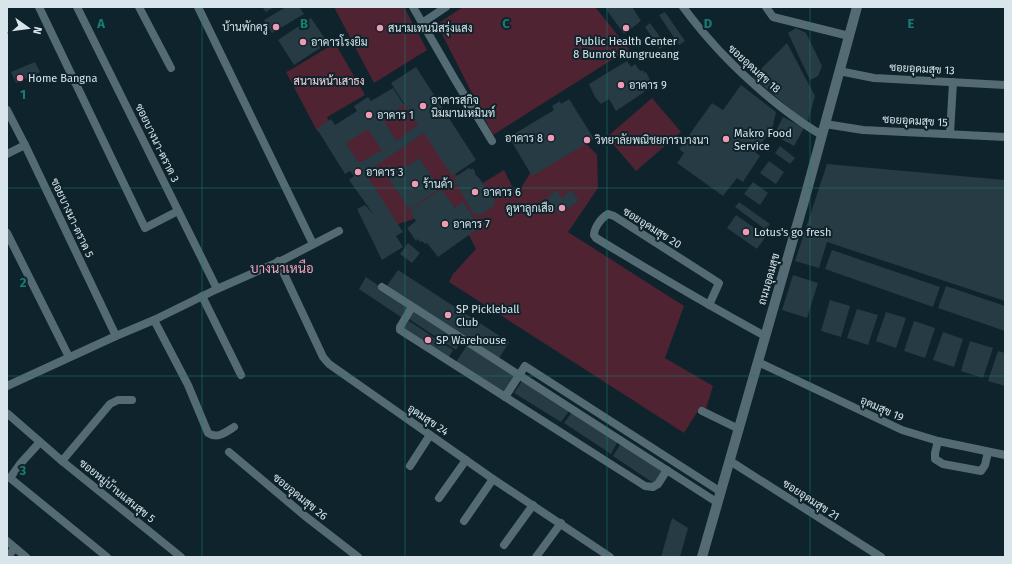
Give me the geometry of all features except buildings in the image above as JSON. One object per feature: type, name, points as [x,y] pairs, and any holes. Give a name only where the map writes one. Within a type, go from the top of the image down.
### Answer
[{"type":"main road","name":"ถนนอุดมสุข","points":[[702,557],[857,7]]},
{"type":"street","points":[[39,7],[145,228],[178,211]]},
{"type":"street","name":"ซอยบางนา-ตราด 3","points":[[77,7],[217,289]]},
{"type":"street","points":[[139,7],[171,68]]},
{"type":"street","points":[[198,7],[313,244]]},
{"type":"street","points":[[413,7],[492,141]]},
{"type":"street","points":[[422,23],[446,7]]},
{"type":"street","name":"ซอยอุดมสุข 18","points":[[683,7],[720,52],[760,91],[809,128],[822,135]]},
{"type":"street","points":[[766,7],[773,17],[849,36]]},
{"type":"street","name":"ซอยอุดมสุข 13","points":[[839,71],[874,78],[1005,85]]},
{"type":"street","points":[[950,134],[953,82]]},
{"type":"street","name":"ซอยบางนา-ตราด 5","points":[[7,110],[26,145],[116,336]]},
{"type":"street","name":"ซอยอุดมสุข 15","points":[[825,124],[863,130],[1005,137]]},
{"type":"street","points":[[7,154],[26,145]]},
{"type":"street","name":"ซอยอุดมสุข 20","points":[[709,305],[719,283],[614,216],[608,214],[604,216],[594,230],[594,235],[596,238],[652,272],[709,305],[765,336]]},
{"type":"street","points":[[7,386],[154,320],[202,296],[278,262],[339,231]]},
{"type":"street","points":[[7,233],[69,357]]},
{"type":"street","name":"อุดมสุข 24","points":[[278,262],[323,357],[329,364],[493,479],[610,557]]},
{"type":"street","points":[[382,287],[718,502]]},
{"type":"street","points":[[202,296],[241,375]]},
{"type":"street","points":[[412,307],[400,327],[400,330],[645,486],[653,487],[658,484],[678,464]]},
{"type":"street","points":[[154,320],[188,385],[208,433],[218,436],[234,427]]},
{"type":"street","name":"อุดมสุข 19","points":[[758,362],[902,430],[938,441],[1005,455]]},
{"type":"street","points":[[505,396],[525,366],[721,492]]},
{"type":"street","points":[[62,461],[110,404],[118,400],[132,400]]},
{"type":"street","points":[[702,411],[739,429]]},
{"type":"street","name":"ซอยหมู่บ้านแสนสุข 5","points":[[8,414],[62,461],[181,557]]},
{"type":"street","points":[[410,466],[430,435]]},
{"type":"street","points":[[938,441],[935,459],[943,464],[981,470],[988,452]]},
{"type":"street","points":[[40,442],[8,480],[107,557]]},
{"type":"street","name":"ซอยอุดมสุข 26","points":[[229,452],[348,554],[358,557]]},
{"type":"street","points":[[439,498],[466,460]]},
{"type":"street","name":"ซอยอุดมสุข 21","points":[[730,461],[881,557]]},
{"type":"street","points":[[464,521],[493,479]]},
{"type":"street","points":[[504,545],[533,505]]},
{"type":"street","points":[[536,557],[561,523]]},
{"type":"street","points":[[7,541],[26,557]]},
{"type":"street","points":[[7,557],[15,548]]},
{"type":"green space","name":"สนามเทนนิสรุ่งแสง","points":[[334,7],[404,7],[427,50],[374,83]]},
{"type":"green space","points":[[463,7],[595,7],[629,49],[493,135],[439,28],[440,22]]},
{"type":"green space","name":"สนามหน้าเสาธง","points":[[335,43],[365,95],[327,117],[331,125],[317,131],[286,72]]},
{"type":"green space","points":[[652,98],[681,132],[636,171],[607,137]]},
{"type":"green space","points":[[407,102],[468,192],[504,170],[514,190],[521,188],[532,170],[582,139],[597,155],[598,188],[568,232],[684,306],[665,358],[713,386],[704,415],[698,411],[684,433],[449,282],[453,274],[476,249],[454,206],[392,226],[342,145]]},
{"type":"place","name":"บ้านพักครู","points":[[276,27]]},
{"type":"place","name":"สนามเทนนิสรุ่งแสง","points":[[380,28]]},
{"type":"place","name":"Public Health Center 8 Bunrot Rungrueang","points":[[626,28]]},
{"type":"place","name":"อาคารโรงยิม","points":[[303,42]]},
{"type":"place","name":"Home Bangna","points":[[20,78]]},
{"type":"place","name":"อาคาร 9","points":[[621,85]]},
{"type":"place","name":"อาคารสุกิจ นิมมานเหมินท์","points":[[423,106]]},
{"type":"place","name":"อาคาร 1","points":[[369,115]]},
{"type":"place","name":"อาคาร 8","points":[[551,138]]},
{"type":"place","name":"Makro Food Service","points":[[726,139]]},
{"type":"place","name":"วิทยาลัยพณิชยการบางนา","points":[[587,140]]},
{"type":"place","name":"อาคาร 3","points":[[358,172]]},
{"type":"place","name":"ร้านค้า","points":[[415,184]]},
{"type":"place","name":"อาคาร 6","points":[[475,192]]},
{"type":"place","name":"คูหาลูกเสือ","points":[[562,208]]},
{"type":"place","name":"อาคาร 7","points":[[445,224]]},
{"type":"place","name":"Lotus's go fresh","points":[[746,232]]},
{"type":"place","name":"SP Pickleball Club","points":[[448,315]]},
{"type":"place","name":"SP Warehouse","points":[[428,340]]},
{"type":"district","name":"บางนาเหนือ","points":[[282,268]]}]
